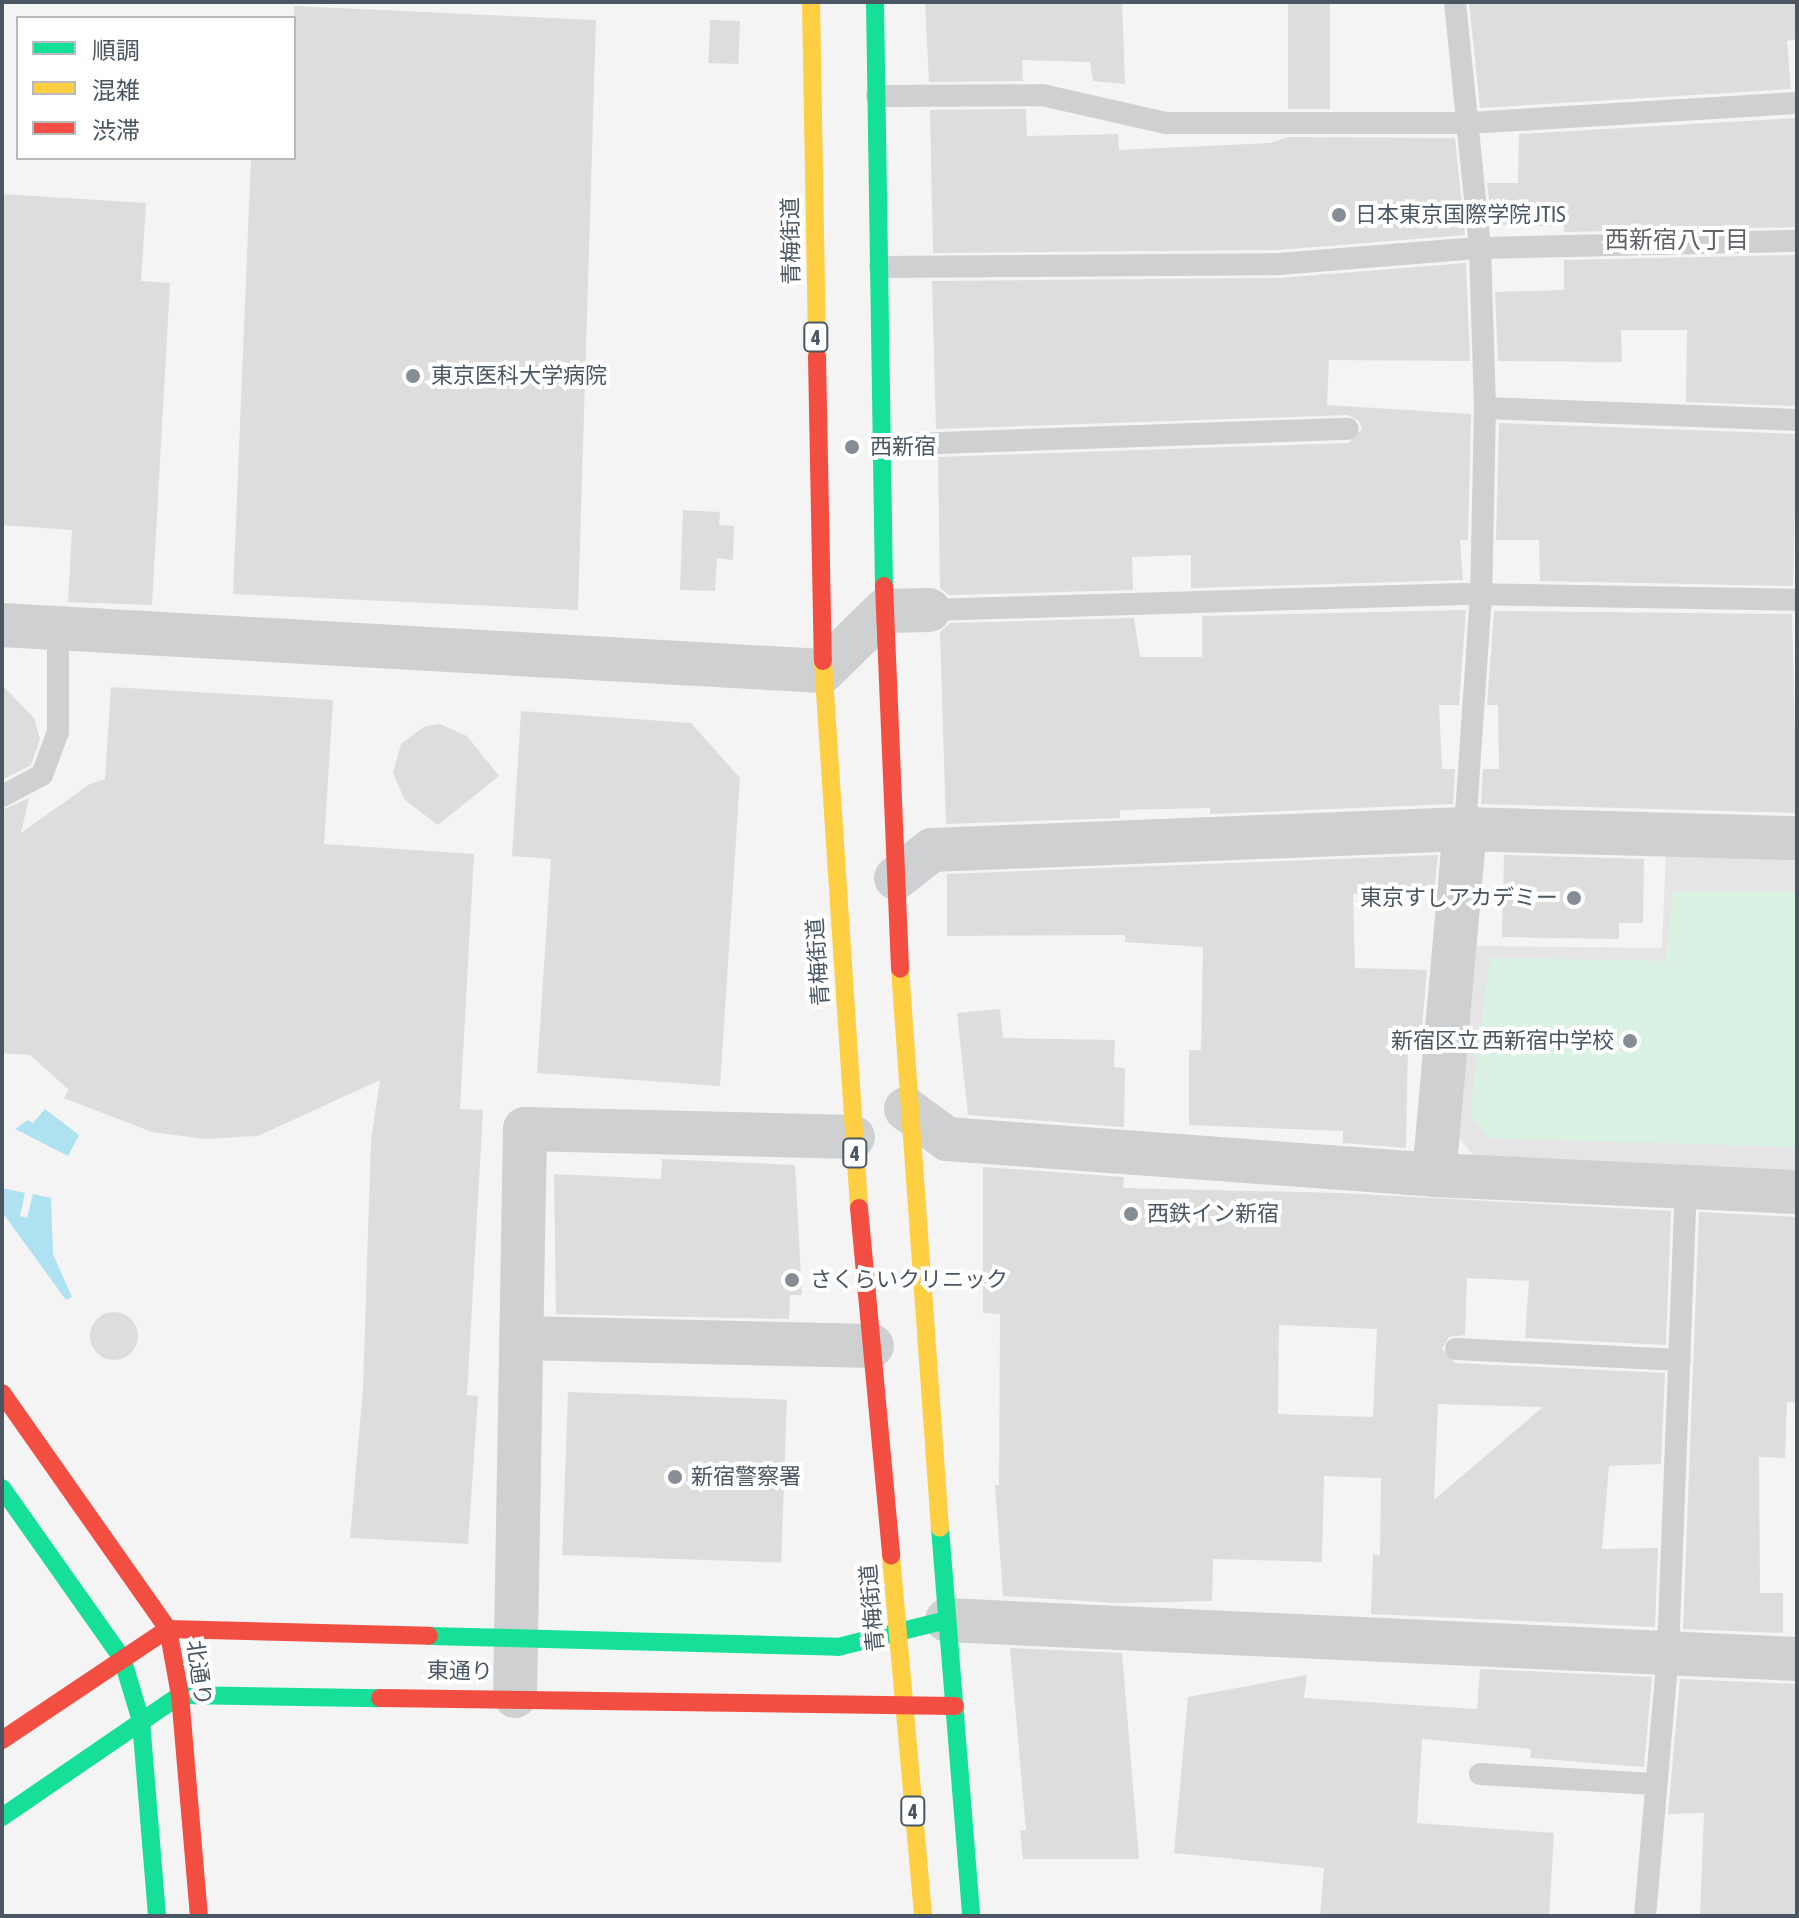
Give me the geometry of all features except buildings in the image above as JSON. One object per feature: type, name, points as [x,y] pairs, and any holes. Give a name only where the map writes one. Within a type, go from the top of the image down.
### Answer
[{"type":"main road","name":"青梅街道","points":[[811,2],[823,671],[853,1137],[923,1916]]},
{"type":"main road","points":[[875,2],[884,611],[906,1109],[967,1619],[955,1706],[971,1916]]},
{"type":"main road","name":"北通り","points":[[2,1393],[168,1629],[180,1695],[199,1916]]},
{"type":"main road","points":[[2,1488],[122,1658],[141,1721],[157,1916]]},
{"type":"main road","name":"東通り","points":[[168,1629],[838,1647],[967,1619]]},
{"type":"main road","points":[[2,1740],[168,1629]]},
{"type":"main road","points":[[2,1817],[180,1695]]},
{"type":"main road","name":"東通り","points":[[180,1695],[515,1696],[955,1706]]},
{"type":"street","points":[[2,625],[823,671],[884,611],[929,610]]},
{"type":"street","points":[[896,878],[932,850],[1465,829],[1797,838]]},
{"type":"street","points":[[1434,1175],[1465,829]]},
{"type":"street","points":[[906,1109],[947,1139],[1434,1175],[1797,1192]]},
{"type":"street","points":[[515,1696],[525,1129],[853,1137]]},
{"type":"street","points":[[522,1338],[872,1346]]},
{"type":"street","points":[[967,1619],[1797,1659]]},
{"type":"street","points":[[959,1778],[961,1646],[972,1627],[967,1619]]},
{"type":"lane","points":[[1455,2],[1480,248],[1485,408],[1481,594],[1465,829]]},
{"type":"lane","points":[[877,96],[1042,95],[1166,123],[1469,123],[1797,103]]},
{"type":"lane","points":[[880,267],[1279,264],[1480,248],[1797,241]]},
{"type":"lane","points":[[1485,408],[1797,420]]},
{"type":"lane","points":[[882,445],[1348,429]]},
{"type":"lane","points":[[929,610],[1481,594],[1797,600]]},
{"type":"lane","points":[[2,796],[42,775],[58,732],[58,628]]},
{"type":"lane","points":[[1645,1916],[1668,1652],[1686,1187]]},
{"type":"lane","points":[[1456,1349],[1680,1360]]},
{"type":"lane","points":[[1480,1774],[1655,1784]]},
{"type":"shaded area","name":"新宿区立 西新宿中学校","points":[[1666,851],[1797,855],[1797,1171],[1474,1156],[1456,1134],[1471,946],[1662,948]]},
{"type":"green space","name":"新宿区立 西新宿中学校","points":[[1673,891],[1797,892],[1797,1147],[1489,1138],[1470,1115],[1490,958],[1666,961]]},
{"type":"water","points":[[45,1109],[79,1135],[68,1156],[15,1129],[28,1120],[33,1123]]},
{"type":"water","points":[[2,1188],[25,1193],[20,1216],[27,1218],[33,1194],[51,1198],[53,1254],[72,1297],[66,1300],[2,1212]]},
{"type":"traffic: fast","points":[[875,2],[884,586]]},
{"type":"traffic: fast","points":[[2,1488],[122,1658],[141,1721],[157,1916]]},
{"type":"traffic: fast","points":[[940,1528],[971,1916]]},
{"type":"traffic: fast","points":[[429,1636],[838,1647],[947,1620]]},
{"type":"traffic: fast","points":[[2,1817],[180,1695],[380,1698]]},
{"type":"traffic: slow","points":[[811,2],[817,357]]},
{"type":"traffic: slow","points":[[823,661],[859,1208]]},
{"type":"traffic: slow","points":[[900,969],[940,1528]]},
{"type":"traffic: slow","points":[[891,1556],[923,1916]]},
{"type":"traffic: jam","points":[[817,357],[823,661]]},
{"type":"traffic: jam","points":[[884,586],[900,969]]},
{"type":"traffic: jam","points":[[859,1208],[891,1556]]},
{"type":"traffic: jam","points":[[2,1393],[168,1629],[180,1695],[199,1916]]},
{"type":"traffic: jam","points":[[2,1740],[168,1629],[429,1636]]},
{"type":"traffic: jam","points":[[380,1698],[955,1706]]},
{"type":"place","name":"日本東京国際学院 JTIS","points":[[1339,215]]},
{"type":"place","name":"東京医科大学病院","points":[[413,376]]},
{"type":"place","name":"西新宿","points":[[852,447]]},
{"type":"place","name":"東京すしアカデミー","points":[[1574,898]]},
{"type":"place","name":"新宿区立 西新宿中学校","points":[[1630,1041]]},
{"type":"place","name":"西鉄イン新宿","points":[[1131,1214]]},
{"type":"place","name":"さくらいクリニック","points":[[792,1280]]},
{"type":"place","name":"新宿警察署","points":[[675,1477]]},
{"type":"district","name":"西新宿八丁目","points":[[1677,240]]}]
